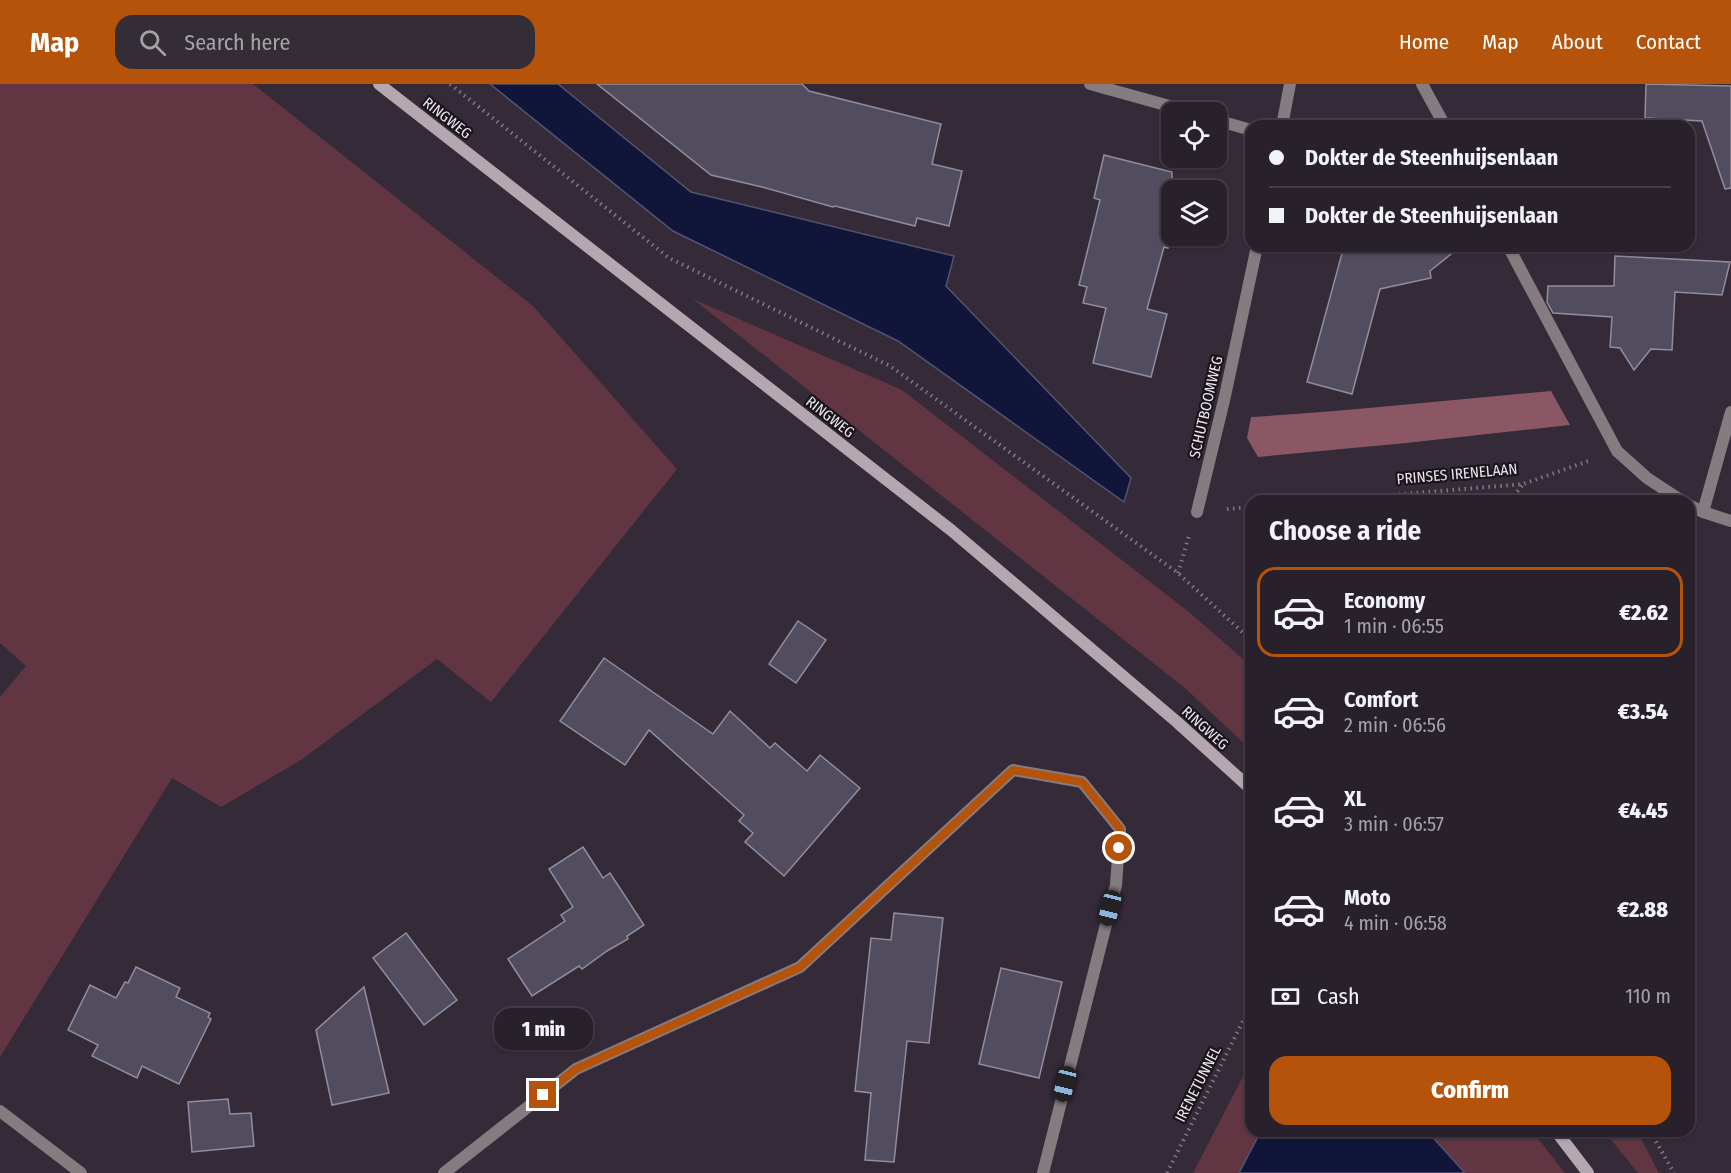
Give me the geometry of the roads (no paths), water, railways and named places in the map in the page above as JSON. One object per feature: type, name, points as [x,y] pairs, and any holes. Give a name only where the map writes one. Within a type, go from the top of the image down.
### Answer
[{"type":"main road","name":"RINGWEG","points":[[379,84],[951,530],[1177,722],[1245,784]]},
{"type":"main road","points":[[1561,1137],[1588,1173]]},
{"type":"street","points":[[1090,84],[1161,104]]},
{"type":"street","points":[[1283,120],[1290,84]]},
{"type":"street","points":[[1422,84],[1441,120]]},
{"type":"street","points":[[1227,123],[1245,127]]},
{"type":"street","name":"SCHUTBOOMWEG","points":[[1197,512],[1256,252]]},
{"type":"street","points":[[1511,252],[1617,451],[1647,478],[1673,495]]},
{"type":"street","points":[[1702,512],[1731,412]]},
{"type":"street","points":[[1695,508],[1731,521]]},
{"type":"street","points":[[444,1173],[576,1069],[800,967],[1013,770],[1082,782],[1120,829],[1116,885],[1043,1173]]},
{"type":"street","points":[[0,1111],[81,1173]]}]
